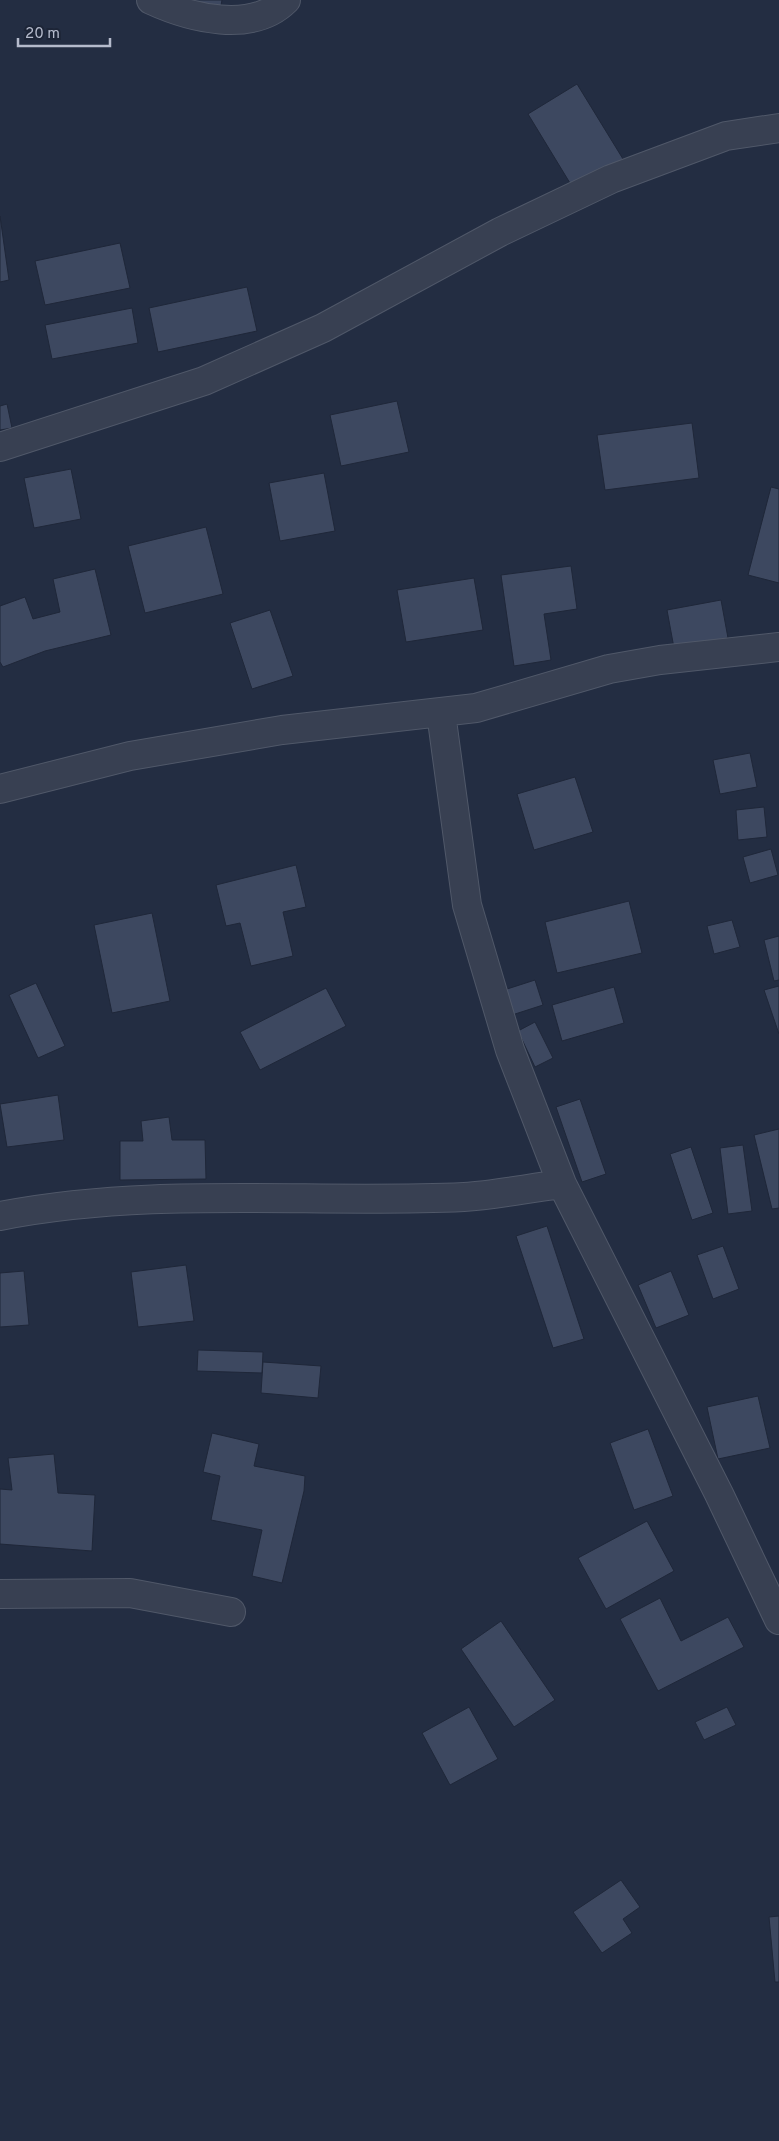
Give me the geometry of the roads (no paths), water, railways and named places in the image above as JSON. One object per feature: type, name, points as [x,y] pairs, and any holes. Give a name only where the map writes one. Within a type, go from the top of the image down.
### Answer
[{"type":"street","points":[[151,0],[166,7],[208,19],[241,19],[274,11],[286,0]]},
{"type":"street","points":[[0,447],[204,381],[323,328],[500,232],[611,179],[726,136],[779,128]]},
{"type":"street","points":[[0,789],[130,756],[263,733],[476,708],[609,668],[660,660],[779,647]]},
{"type":"street","points":[[441,713],[468,905],[510,1050],[562,1184],[719,1494],[779,1620]]},
{"type":"street","points":[[0,1216],[34,1209],[134,1200],[466,1197],[562,1184]]},
{"type":"street","points":[[0,1594],[130,1592],[230,1612]]}]
